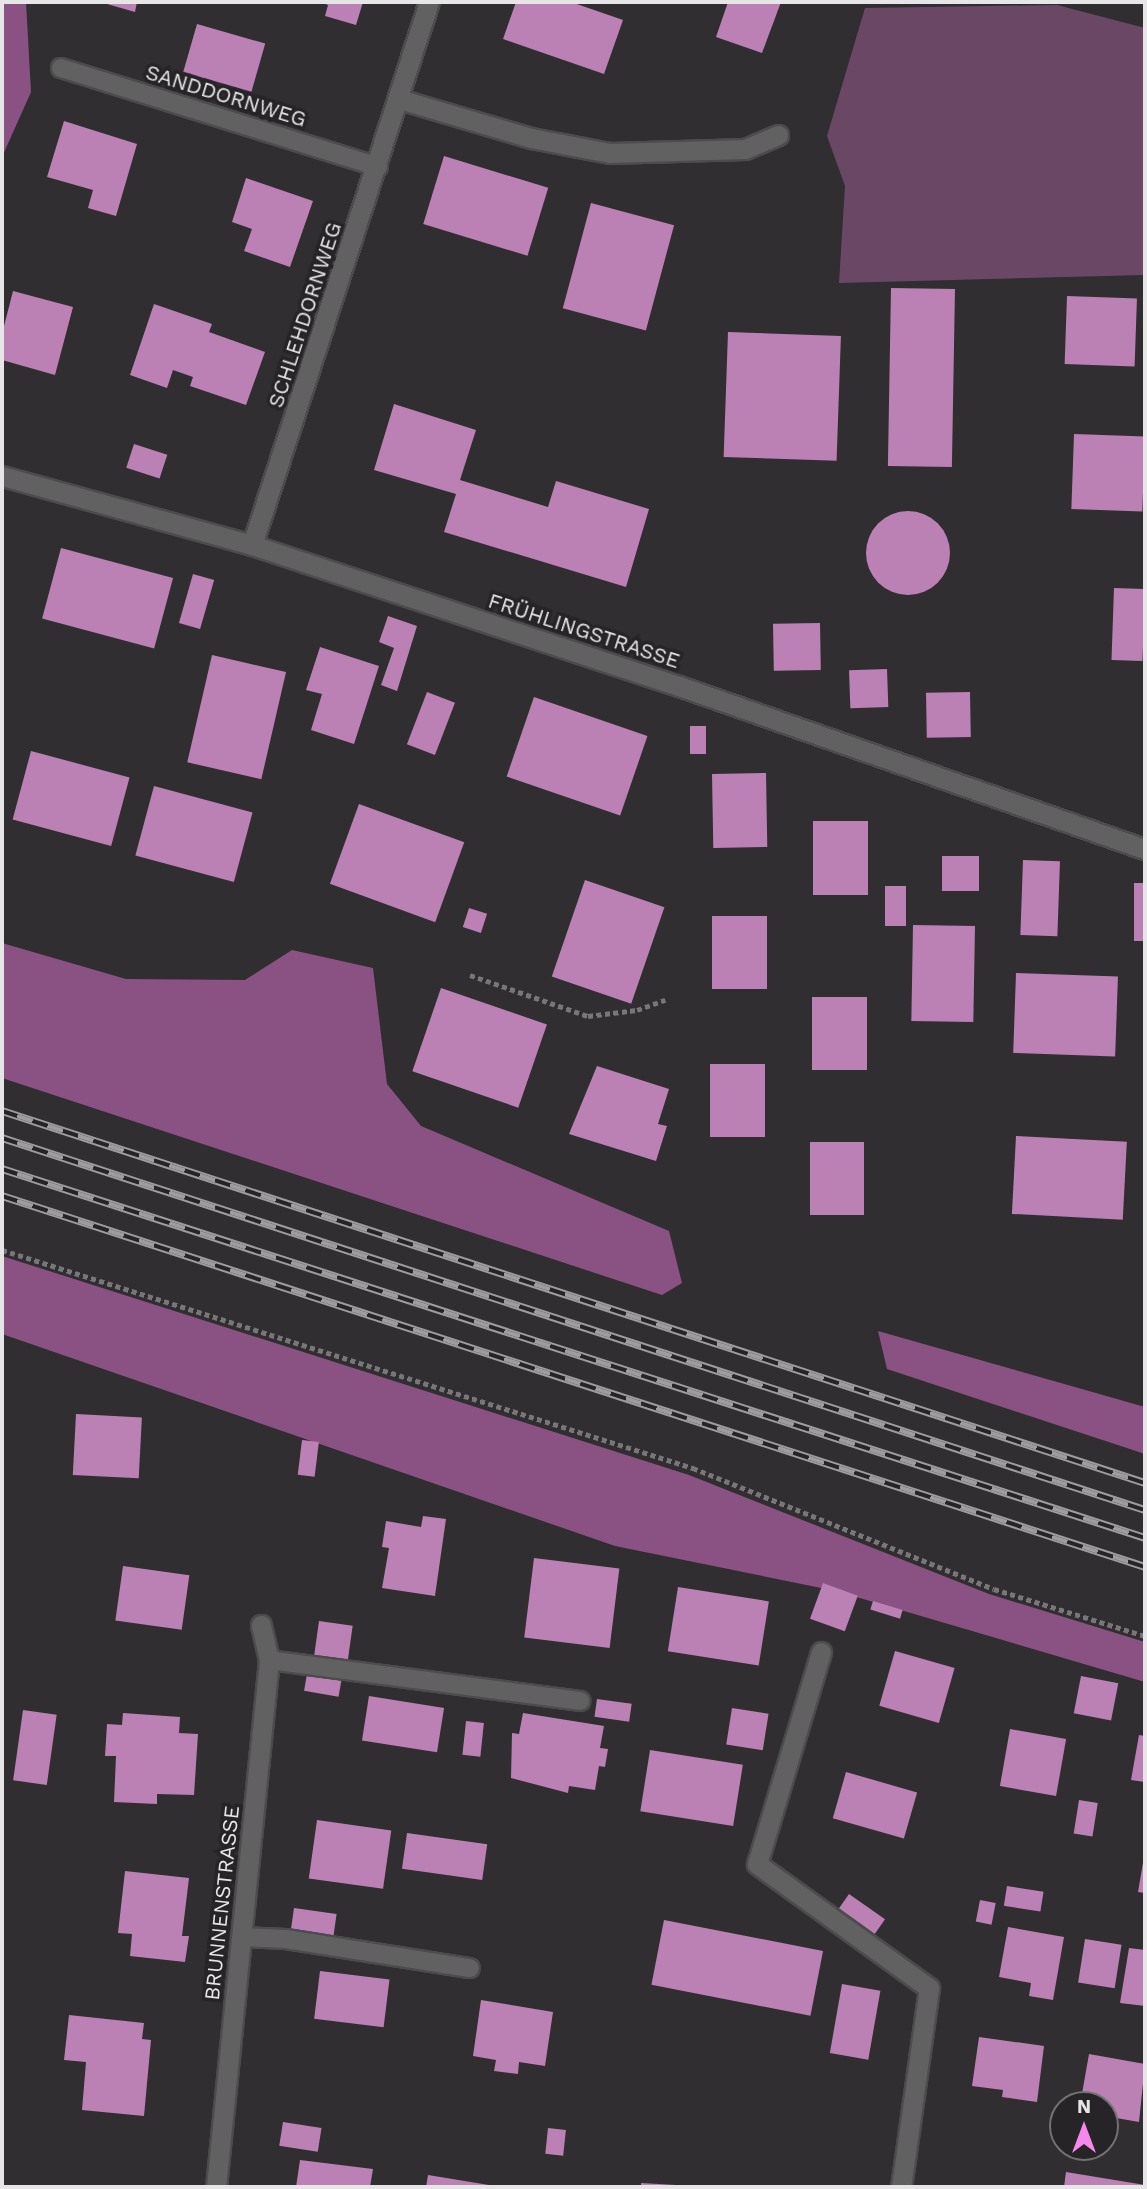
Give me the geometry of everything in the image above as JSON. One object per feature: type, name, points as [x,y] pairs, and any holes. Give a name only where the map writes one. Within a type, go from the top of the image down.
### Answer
[{"type":"street","name":"SCHLEHDORNWEG","points":[[252,545],[378,167],[429,2]]},
{"type":"street","points":[[399,99],[531,138],[610,153],[745,149],[778,135]]},
{"type":"street","name":"FRÜHLINGSTRASSE","points":[[2,476],[252,545],[679,686],[1145,849]]},
{"type":"street","name":"BRUNNENSTRASSE","points":[[216,2187],[269,1660],[261,1625]]},
{"type":"street","points":[[821,1652],[757,1864],[929,1988],[901,2187]]},
{"type":"lane","name":"SANDDORNWEG","points":[[61,68],[378,167]]},
{"type":"lane","points":[[269,1660],[580,1701]]},
{"type":"lane","points":[[242,1937],[286,1938],[470,1968]]},
{"type":"path","points":[[470,975],[588,1016],[637,1010],[665,1000]]},
{"type":"path","points":[[2,1250],[693,1468],[994,1590],[1145,1636]]},
{"type":"shaded area","points":[[2,2],[26,2],[31,92],[2,157]]},
{"type":"shaded area","points":[[1057,5],[1145,28],[1145,275],[839,283],[845,186],[827,136],[865,8]]},
{"type":"shaded area","points":[[2,943],[126,979],[245,980],[292,950],[373,968],[387,1084],[421,1126],[669,1231],[682,1283],[662,1295],[2,1078]]},
{"type":"shaded area","points":[[2,1256],[689,1475],[989,1594],[1145,1642],[1145,1682],[836,1591],[615,1546],[2,1334]]},
{"type":"shaded area","points":[[878,1331],[1145,1407],[1145,1454],[887,1369]]},
{"type":"building","points":[[100,2],[137,2],[135,12]]},
{"type":"building","points":[[321,2],[363,2],[356,25],[325,16],[328,5]]},
{"type":"building","points":[[516,2],[571,2],[623,20],[604,74],[503,39]]},
{"type":"building","points":[[728,2],[781,2],[762,53],[716,37]]},
{"type":"building","points":[[197,24],[265,44],[251,92],[183,72]]},
{"type":"building","points":[[64,121],[137,144],[116,216],[88,208],[93,190],[47,177]]},
{"type":"building","points":[[444,156],[548,188],[527,256],[423,224]]},
{"type":"building","points":[[246,178],[313,201],[290,267],[244,251],[252,229],[232,222]]},
{"type":"building","points":[[591,203],[674,225],[646,331],[563,308]]},
{"type":"building","points":[[891,288],[955,289],[952,467],[888,466]]},
{"type":"building","points":[[13,291],[73,307],[55,375],[2,360],[2,334]]},
{"type":"building","points":[[1067,296],[1137,298],[1135,366],[1065,364]]},
{"type":"building","points":[[154,304],[212,324],[209,332],[265,352],[246,405],[190,386],[193,377],[173,370],[167,388],[130,375]]},
{"type":"building","points":[[728,332],[841,336],[837,461],[724,457]]},
{"type":"building","points":[[394,404],[476,430],[460,480],[548,507],[556,481],[649,509],[626,587],[444,532],[456,494],[374,470]]},
{"type":"building","points":[[1074,434],[1145,436],[1142,511],[1071,509]]},
{"type":"building","points":[[134,444],[167,455],[160,479],[126,468]]},
{"type":"building","points":[[908,511],[924,514],[938,523],[947,537],[950,553],[947,569],[938,583],[924,592],[908,595],[892,592],[878,583],[869,569],[866,553],[869,537],[878,523],[892,514]]},
{"type":"building","points":[[61,548],[173,578],[154,649],[42,619]]},
{"type":"building","points":[[193,574],[214,580],[200,629],[179,623]]},
{"type":"building","points":[[1114,588],[1145,589],[1142,661],[1111,660]]},
{"type":"building","points":[[388,616],[417,626],[397,691],[381,685],[394,648],[379,642]]},
{"type":"building","points":[[820,623],[821,670],[774,671],[773,624]]},
{"type":"building","points":[[320,647],[379,666],[354,744],[311,730],[322,694],[306,690]]},
{"type":"building","points":[[212,655],[286,672],[261,779],[187,762]]},
{"type":"building","points":[[887,669],[888,707],[850,708],[849,670]]},
{"type":"building","points":[[427,692],[455,703],[435,755],[407,744]]},
{"type":"building","points":[[970,692],[971,737],[927,738],[926,693]]},
{"type":"building","points":[[534,697],[647,736],[620,815],[507,776]]},
{"type":"building","points":[[690,726],[706,726],[706,754],[690,754]]},
{"type":"building","points":[[31,751],[130,777],[111,846],[13,820]]},
{"type":"building","points":[[766,773],[767,847],[713,848],[712,774]]},
{"type":"building","points":[[154,786],[253,812],[234,882],[135,856]]},
{"type":"building","points":[[359,804],[464,842],[435,922],[330,884]]},
{"type":"building","points":[[813,821],[868,821],[868,895],[813,895]]},
{"type":"building","points":[[942,856],[979,856],[979,891],[942,891]]},
{"type":"building","points":[[1023,860],[1060,861],[1057,936],[1020,935]]},
{"type":"building","points":[[585,880],[664,907],[631,1004],[552,976]]},
{"type":"building","points":[[1134,883],[1145,883],[1145,941],[1134,941]]},
{"type":"building","points":[[885,886],[906,886],[906,926],[885,926]]},
{"type":"building","points":[[469,908],[487,914],[481,933],[463,927]]},
{"type":"building","points":[[712,916],[767,916],[767,989],[712,989]]},
{"type":"building","points":[[913,925],[975,926],[973,1022],[911,1021]]},
{"type":"building","points":[[1016,973],[1118,977],[1115,1057],[1013,1053]]},
{"type":"building","points":[[441,988],[547,1024],[518,1108],[412,1071]]},
{"type":"building","points":[[812,997],[867,997],[867,1070],[812,1070]]},
{"type":"building","points":[[710,1064],[765,1064],[765,1137],[710,1137]]},
{"type":"building","points":[[597,1066],[669,1089],[658,1124],[667,1126],[656,1161],[569,1134]]},
{"type":"building","points":[[1016,1136],[1127,1142],[1123,1220],[1012,1214]]},
{"type":"building","points":[[810,1142],[864,1142],[864,1215],[810,1215]]},
{"type":"building","points":[[76,1414],[142,1417],[139,1478],[73,1475]]},
{"type":"building","points":[[302,1440],[319,1442],[315,1477],[298,1475]]},
{"type":"building","points":[[423,1516],[446,1519],[435,1596],[382,1588],[389,1548],[382,1547],[386,1521],[421,1527]]},
{"type":"building","points":[[534,1558],[619,1568],[610,1648],[524,1637]]},
{"type":"building","points":[[123,1566],[189,1575],[182,1630],[115,1620]]},
{"type":"building","points":[[823,1583],[858,1596],[845,1631],[810,1619]]},
{"type":"building","points":[[678,1587],[769,1601],[759,1666],[668,1651]]},
{"type":"building","points":[[873,1601],[903,1610],[900,1619],[870,1610]]},
{"type":"building","points":[[319,1621],[353,1626],[348,1661],[314,1657]]},
{"type":"building","points":[[895,1651],[955,1668],[939,1723],[879,1706]]},
{"type":"building","points":[[307,1674],[341,1680],[339,1697],[304,1691]]},
{"type":"building","points":[[1081,1676],[1118,1683],[1111,1721],[1074,1713]]},
{"type":"building","points":[[369,1696],[444,1708],[437,1752],[362,1740]]},
{"type":"building","points":[[597,1699],[632,1704],[629,1722],[594,1717]]},
{"type":"building","points":[[732,1708],[769,1714],[763,1750],[726,1745]]},
{"type":"building","points":[[23,1710],[57,1715],[47,1785],[13,1780]]},
{"type":"building","points":[[123,1713],[180,1717],[179,1733],[198,1734],[194,1795],[157,1794],[157,1804],[114,1802],[116,1756],[105,1756],[107,1724],[122,1725]]},
{"type":"building","points":[[523,1713],[604,1726],[600,1748],[608,1749],[605,1767],[599,1766],[595,1790],[569,1786],[568,1793],[511,1778],[512,1733],[519,1734]]},
{"type":"building","points":[[466,1721],[484,1723],[480,1757],[462,1755]]},
{"type":"building","points":[[1010,1729],[1066,1739],[1056,1796],[1000,1786]]},
{"type":"building","points":[[1139,1735],[1145,1736],[1145,1782],[1131,1780]]},
{"type":"building","points":[[650,1750],[743,1765],[733,1826],[640,1811]]},
{"type":"building","points":[[846,1772],[917,1792],[904,1839],[833,1818]]},
{"type":"building","points":[[1079,1800],[1098,1803],[1092,1837],[1074,1834]]},
{"type":"building","points":[[317,1820],[391,1830],[383,1889],[309,1878]]},
{"type":"building","points":[[407,1833],[487,1844],[482,1880],[402,1869]]},
{"type":"building","points":[[1145,1857],[1145,1893],[1138,1892]]},
{"type":"building","points":[[125,1871],[189,1878],[182,1936],[189,1936],[185,1962],[130,1956],[132,1934],[118,1933]]},
{"type":"building","points":[[1007,1886],[1044,1892],[1040,1912],[1004,1906]]},
{"type":"building","points":[[849,1894],[885,1919],[875,1934],[839,1909]]},
{"type":"building","points":[[980,1900],[996,1903],[992,1925],[976,1922]]},
{"type":"building","points":[[294,1908],[337,1914],[333,1937],[291,1931]]},
{"type":"building","points":[[664,1920],[823,1951],[810,2016],[651,1985]]},
{"type":"building","points":[[1008,1927],[1064,1937],[1053,2000],[1029,1996],[1031,1983],[999,1977]]},
{"type":"building","points":[[1085,1939],[1122,1945],[1115,1988],[1078,1982]]},
{"type":"building","points":[[1129,1948],[1145,1950],[1145,2006],[1120,2003]]},
{"type":"building","points":[[320,1971],[389,1980],[384,2027],[314,2019]]},
{"type":"building","points":[[842,1984],[880,1991],[868,2060],[830,2053]]},
{"type":"building","points":[[481,2000],[553,2012],[545,2066],[519,2062],[518,2074],[494,2071],[496,2060],[473,2056]]},
{"type":"building","points":[[69,2015],[144,2023],[142,2039],[151,2040],[144,2116],[82,2110],[86,2062],[64,2060]]},
{"type":"building","points":[[979,2037],[1044,2046],[1037,2102],[1002,2097],[1003,2090],[972,2086]]},
{"type":"building","points":[[1089,2054],[1145,2064],[1139,2122],[1119,2118],[1119,2091],[1082,2091]]},
{"type":"building","points":[[283,2122],[322,2128],[318,2152],[279,2146]]},
{"type":"building","points":[[548,2128],[566,2130],[563,2156],[545,2154]]},
{"type":"building","points":[[300,2160],[373,2169],[370,2187],[296,2187]]},
{"type":"building","points":[[1066,2172],[1145,2185],[1145,2187],[1064,2187]]},
{"type":"building","points":[[428,2175],[495,2186],[495,2187],[426,2187]]},
{"type":"building","points":[[641,2183],[676,2185],[676,2187],[641,2187]]},
{"type":"railway","points":[[2,1111],[1145,1483]]},
{"type":"railway","points":[[2,1138],[1145,1510]]},
{"type":"railway","points":[[2,1169],[1145,1538]]},
{"type":"railway","points":[[2,1196],[1145,1567]]}]
